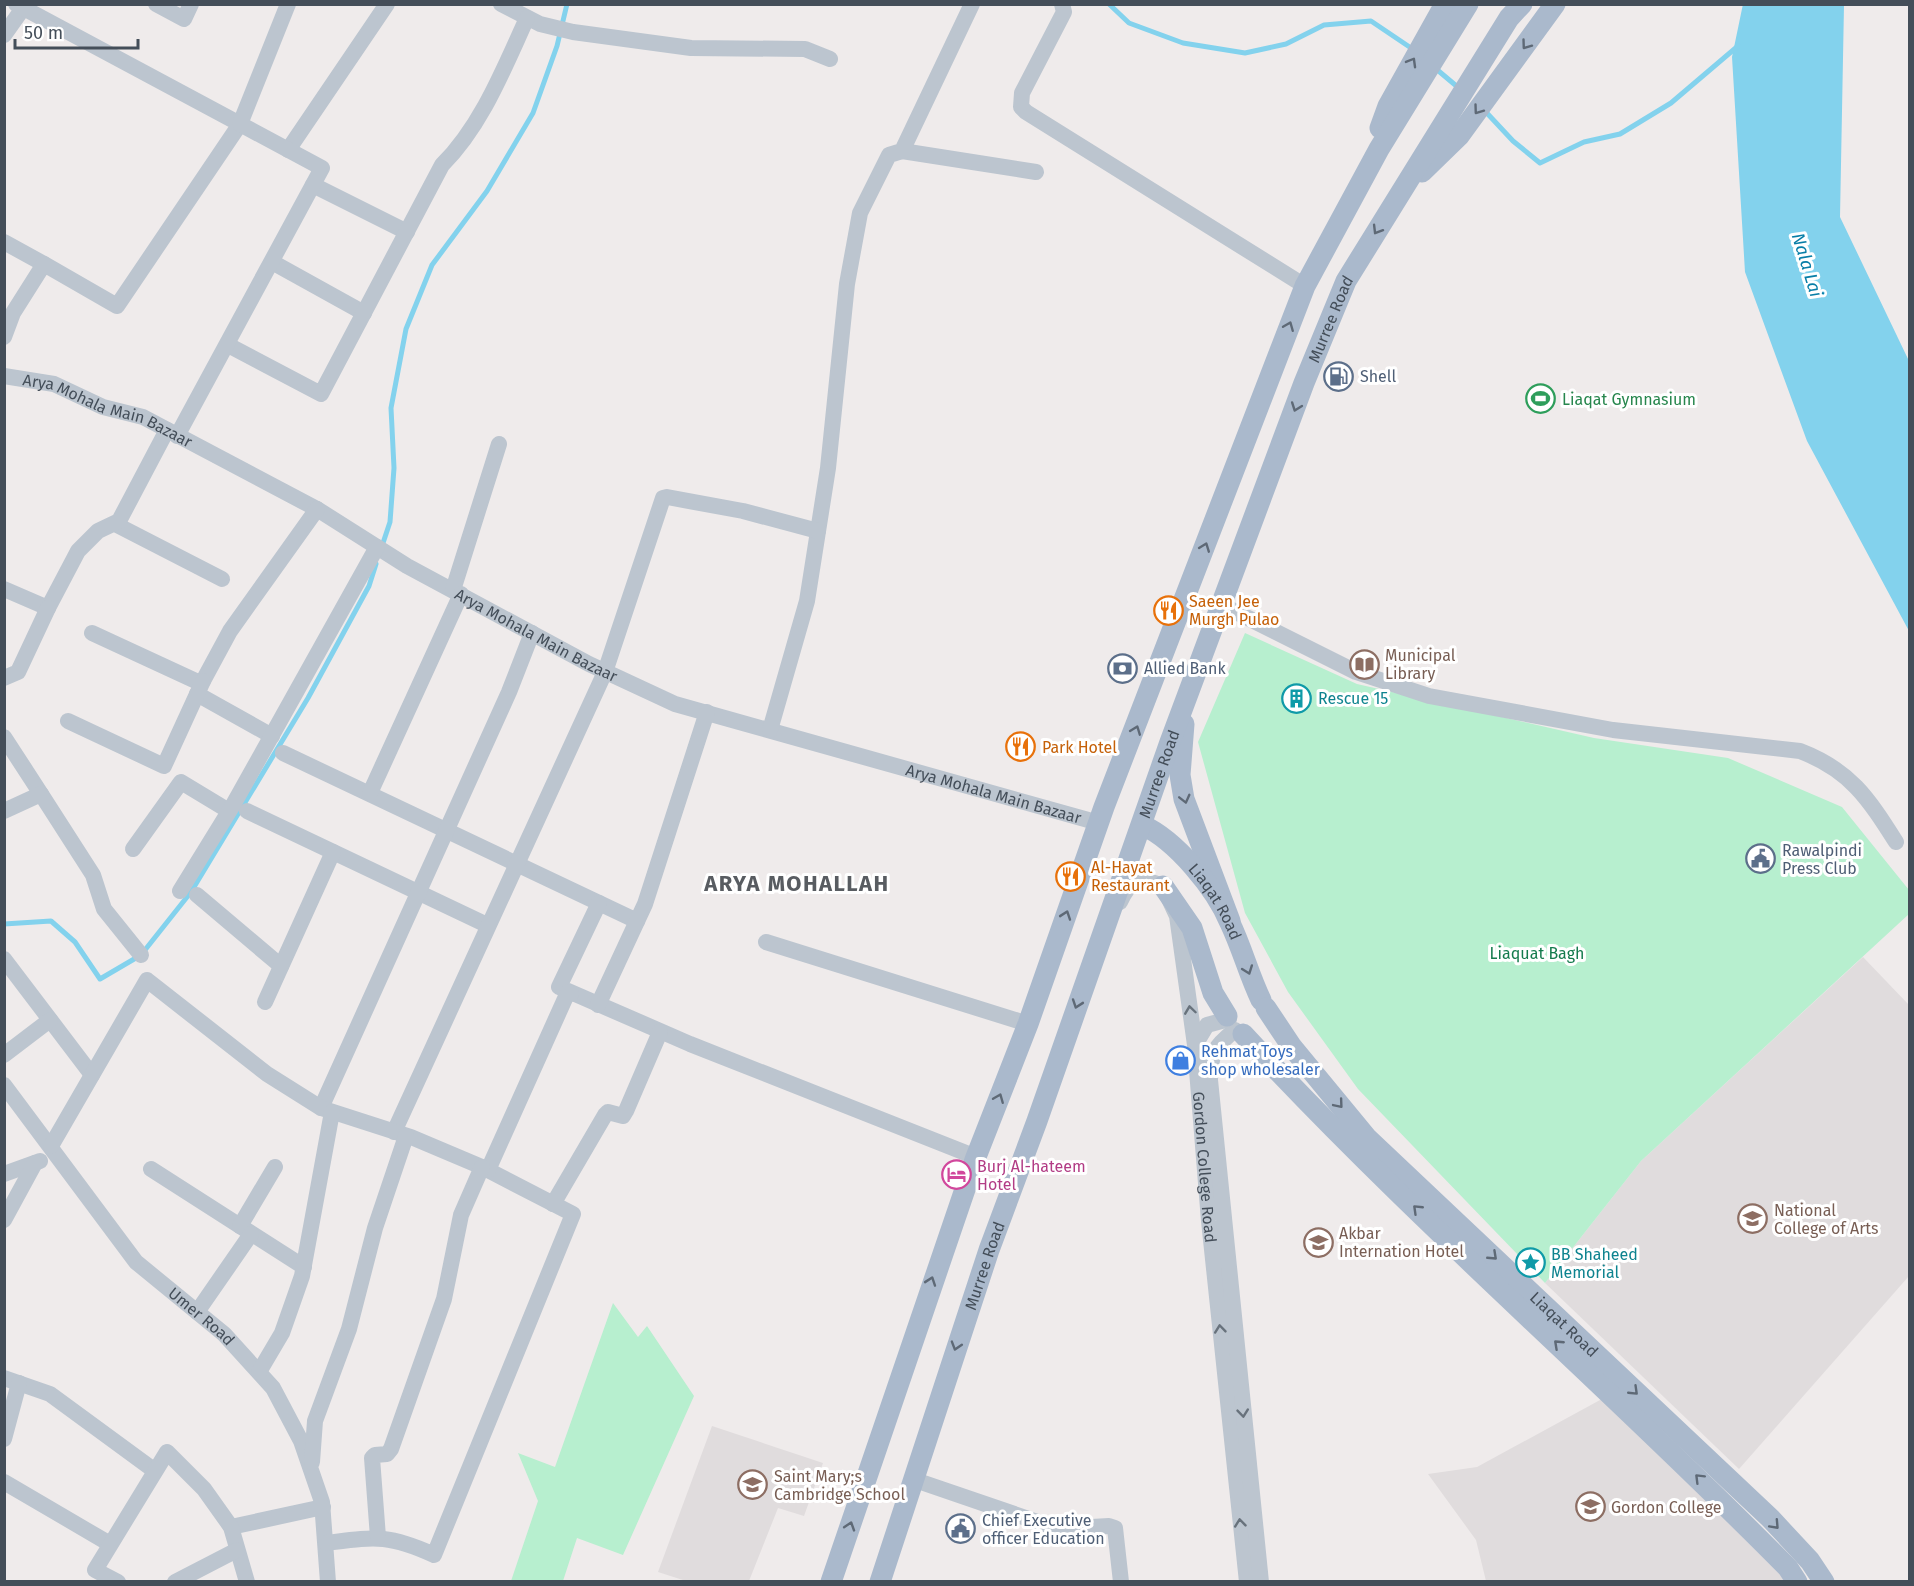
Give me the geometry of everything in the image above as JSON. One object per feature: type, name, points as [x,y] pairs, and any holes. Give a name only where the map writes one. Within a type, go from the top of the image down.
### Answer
[{"type":"main road","points":[[1438,36],[1445,4]]},
{"type":"main road","points":[[831,1581],[931,1283],[976,1157],[1028,1024],[1099,823],[1305,286],[1379,149],[1401,97],[1438,36],[1468,4]]},
{"type":"main road","name":"Murree Road","points":[[880,1581],[915,1480],[964,1319],[1186,699],[1304,383],[1347,281],[1398,195],[1450,132],[1478,68],[1509,18],[1522,4]]},
{"type":"main road","points":[[1450,132],[1497,85],[1555,4]]},
{"type":"main road","points":[[1186,699],[1180,775],[1184,800],[1230,921]]},
{"type":"main road","name":"Liaqat Road","points":[[1142,825],[1155,831],[1195,869],[1230,921],[1263,1004],[1292,1047],[1367,1138],[1771,1519],[1810,1561],[1824,1581]]},
{"type":"main road","name":"Liaqat Road","points":[[1163,886],[1192,928],[1213,993],[1234,1024],[1309,1105],[1694,1473],[1788,1568],[1797,1581]]},
{"type":"main road","points":[[1243,995],[1252,996],[1263,1004],[1265,1024],[1259,1030],[1234,1024],[1229,1006],[1235,999],[1243,995]]},
{"type":"street","points":[[156,4],[184,19],[191,4]]},
{"type":"street","points":[[4,242],[117,306],[240,124],[288,4]]},
{"type":"street","points":[[288,150],[387,4]]},
{"type":"street","points":[[501,4],[550,27],[573,32],[692,48],[805,49],[830,59]]},
{"type":"street","points":[[902,151],[972,4]]},
{"type":"street","points":[[1062,4],[1064,12],[1022,93],[1021,107],[1305,286]]},
{"type":"street","points":[[4,35],[22,6],[322,168],[228,345],[119,521],[98,531],[78,551],[18,672],[4,678]]},
{"type":"street","points":[[228,345],[321,393],[442,165],[457,148],[487,101],[527,18]]},
{"type":"street","points":[[770,730],[807,601],[828,468],[847,284],[860,213],[889,155],[902,151],[1036,172]]},
{"type":"street","points":[[313,185],[407,232]]},
{"type":"street","points":[[273,262],[364,313]]},
{"type":"street","points":[[4,337],[13,313],[44,264]]},
{"type":"street","name":"Arya Mohala Main Bazaar","points":[[4,376],[54,384],[103,407],[143,417],[316,509],[406,566],[605,672],[675,704],[1099,823]]},
{"type":"street","points":[[370,794],[457,592],[499,444]]},
{"type":"street","points":[[312,1471],[315,1421],[349,1329],[400,1134],[487,925],[605,672],[663,498],[742,511],[818,531]]},
{"type":"street","points":[[68,721],[164,766],[200,688],[230,631],[316,509]]},
{"type":"street","points":[[115,524],[222,579]]},
{"type":"street","points":[[180,891],[190,879],[378,548]]},
{"type":"street","points":[[4,589],[48,608]]},
{"type":"street","points":[[1222,605],[1356,672],[1429,696],[1613,730],[1800,751],[1825,761],[1845,775],[1866,796],[1896,842]]},
{"type":"street","points":[[93,633],[198,682],[200,688],[272,736]]},
{"type":"street","points":[[259,1372],[282,1334],[304,1267],[326,1110],[419,893],[509,692],[532,633]]},
{"type":"street","points":[[598,1005],[645,904],[707,712]]},
{"type":"street","points":[[4,737],[93,875],[104,909],[141,955]]},
{"type":"street","points":[[283,753],[637,921]]},
{"type":"street","points":[[133,849],[180,782],[229,811]]},
{"type":"street","points":[[4,811],[41,794]]},
{"type":"street","points":[[247,811],[487,925]]},
{"type":"street","points":[[265,1002],[333,852]]},
{"type":"street","points":[[1090,969],[1127,886],[1142,879],[1163,886]]},
{"type":"street","name":"Gordon College Road","points":[[1163,886],[1177,916],[1196,1045],[1209,1221],[1247,1581]]},
{"type":"street","points":[[197,895],[281,966]]},
{"type":"street","points":[[599,903],[559,987],[660,1032],[976,1157]]},
{"type":"street","points":[[766,942],[1028,1024]]},
{"type":"street","points":[[4,959],[92,1075]]},
{"type":"street","points":[[4,1174],[35,1162],[54,1150],[92,1075],[147,980],[267,1074],[326,1110],[400,1134],[485,1169],[573,1214],[435,1555],[407,1542],[378,1537],[326,1543]]},
{"type":"street","points":[[378,1537],[372,1458],[375,1455],[387,1454],[391,1449],[444,1299],[460,1215],[485,1169],[568,992],[571,993]]},
{"type":"street","points":[[4,1055],[50,1020]]},
{"type":"street","points":[[1196,1045],[1207,1025],[1234,1024]]},
{"type":"street","name":"Gordon College Road","points":[[1234,1024],[1210,1056],[1210,1080],[1261,1581]]},
{"type":"street","points":[[553,1204],[605,1115],[608,1112],[623,1116],[660,1032]]},
{"type":"street","name":"Umer Road","points":[[4,1085],[136,1262],[224,1334],[273,1388],[301,1440],[323,1507],[328,1581]]},
{"type":"street","points":[[4,1220],[35,1162]]},
{"type":"street","points":[[197,1312],[245,1230],[274,1167]]},
{"type":"street","points":[[151,1170],[304,1267]]},
{"type":"street","points":[[4,1439],[12,1381],[50,1394],[155,1471]]},
{"type":"street","points":[[118,1581],[95,1570],[166,1452],[204,1489],[231,1527],[247,1581]]},
{"type":"street","points":[[915,1480],[1058,1529],[1109,1526],[1115,1528],[1121,1581]]},
{"type":"street","points":[[4,1482],[110,1544]]},
{"type":"street","points":[[231,1527],[323,1507]]},
{"type":"street","points":[[175,1581],[237,1550]]},
{"type":"shaded area","name":"National College of Arts","points":[[1863,957],[1909,1005],[1909,1276],[1739,1469],[1545,1283],[1641,1161]]},
{"type":"shaded area","name":"Gordon College","points":[[1611,1394],[1797,1581],[1486,1581],[1476,1540],[1428,1474],[1477,1467]]},
{"type":"shaded area","name":"Saint Mary;s Cambridge School","points":[[712,1426],[823,1463],[804,1516],[778,1508],[749,1581],[686,1581],[658,1572]]},
{"type":"green space","name":"Liaquat Bagh","points":[[1245,633],[1357,684],[1594,738],[1728,758],[1842,807],[1909,890],[1909,914],[1641,1161],[1545,1283],[1358,1089],[1288,992],[1245,913],[1198,742]]},
{"type":"green space","points":[[613,1303],[638,1337],[647,1326],[694,1396],[623,1555],[577,1538],[563,1581],[511,1581],[538,1501],[518,1453],[555,1467]]},
{"type":"water","name":"Nala Lai","points":[[1743,4],[1844,5],[1840,217],[1909,361],[1909,631],[1807,441],[1745,272],[1732,57]]},
{"type":"waterway","points":[[382,546],[390,522],[394,468],[391,408],[406,329],[432,265],[487,191],[533,113],[557,46],[567,4]]},
{"type":"waterway","points":[[1109,4],[1129,23],[1183,43],[1245,53],[1286,44],[1324,25],[1371,21],[1414,50]]},
{"type":"waterway","points":[[1485,111],[1513,141],[1540,163],[1584,142],[1620,134],[1671,103],[1738,46]]},
{"type":"waterway","points":[[1435,68],[1460,89]]},
{"type":"waterway","points":[[4,924],[51,921],[75,942],[100,979],[141,955],[191,892],[308,698],[369,586],[376,564]]},
{"type":"place","name":"Shell","points":[[1339,376]]},
{"type":"place","name":"Liaqat Gymnasium","points":[[1541,399]]},
{"type":"place","name":"Saeen Jee Murgh Pulao","points":[[1168,610]]},
{"type":"place","name":"Municipal Library","points":[[1364,664]]},
{"type":"place","name":"Allied Bank","points":[[1123,668]]},
{"type":"place","name":"Rescue 15","points":[[1297,698]]},
{"type":"place","name":"Park Hotel","points":[[1021,747]]},
{"type":"place","name":"Rawalpindi Press Club","points":[[1761,859]]},
{"type":"place","name":"Al-Hayat Restaurant","points":[[1070,876]]},
{"type":"place","name":"Rehmat Toys shop wholesaler","points":[[1180,1060]]},
{"type":"place","name":"Burj Al-hateem Hotel","points":[[956,1175]]},
{"type":"place","name":"National College of Arts","points":[[1753,1219]]},
{"type":"place","name":"Akbar Internation Hotel","points":[[1318,1242]]},
{"type":"place","name":"BB Shaheed Memorial","points":[[1530,1263]]},
{"type":"place","name":"Saint Mary;s Cambridge School","points":[[753,1485]]},
{"type":"place","name":"Gordon College","points":[[1590,1507]]},
{"type":"place","name":"Chief Executive officer Education","points":[[961,1529]]},
{"type":"district","name":"ARYA MOHALLAH","points":[[797,883]]}]
